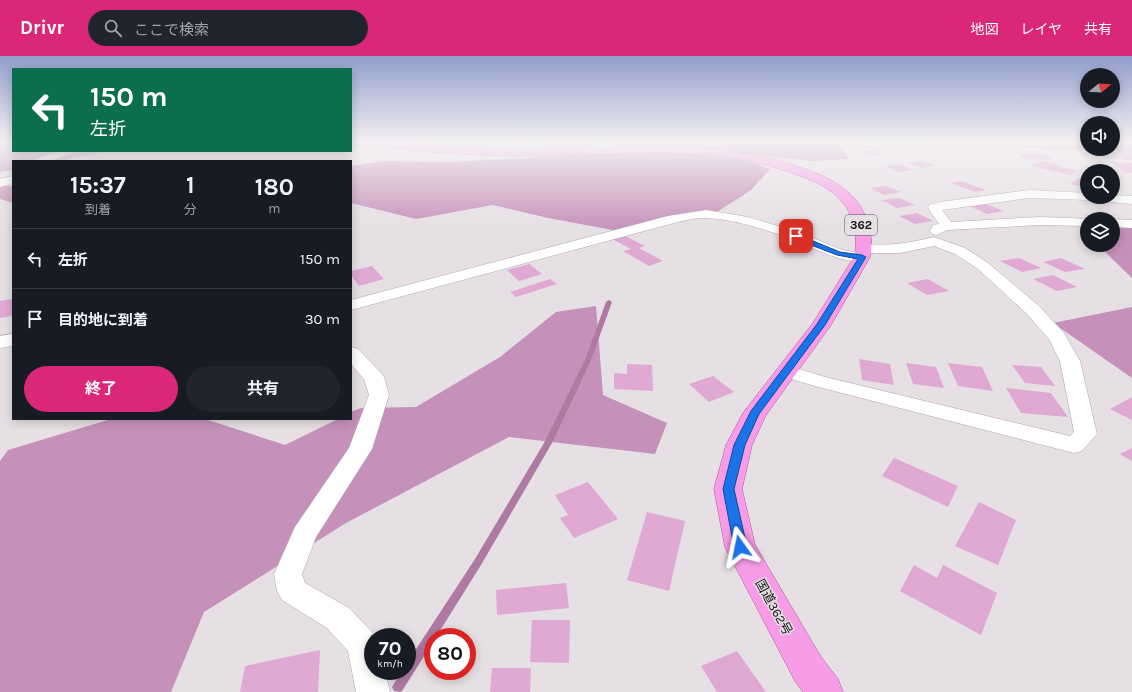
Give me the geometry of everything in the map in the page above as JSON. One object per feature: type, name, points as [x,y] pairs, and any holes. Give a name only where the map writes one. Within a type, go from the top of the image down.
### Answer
[{"type":"highway","name":"362","points":[[804,172],[827,183],[845,195],[860,215],[864,253]]},
{"type":"highway","name":"国道362号","points":[[825,692],[808,669],[740,547],[728,489],[739,445],[755,413],[821,325],[864,253]]},
{"type":"street","points":[[947,226],[934,208],[1029,194],[1080,196]]},
{"type":"street","points":[[1120,199],[1132,200]]},
{"type":"street","points":[[352,305],[673,220],[706,214],[757,224],[839,254],[864,253],[920,246],[934,241],[960,251],[983,266],[1032,309],[1057,337],[1070,361],[1086,434],[1074,445],[818,381],[786,371]]},
{"type":"street","points":[[934,241],[938,228],[947,226],[1040,221],[1080,222]]},
{"type":"street","points":[[1120,223],[1132,224]]},
{"type":"street","points":[[0,342],[12,340]]},
{"type":"street","points":[[352,354],[374,377],[379,395],[360,449],[304,534],[288,574],[292,591],[338,618],[364,644],[373,692]]},
{"type":"shaded area","points":[[352,172],[768,172],[751,190],[717,212],[624,232],[548,218],[493,205],[416,219],[352,203]]},
{"type":"shaded area","points":[[0,186],[12,186],[12,203],[0,199]]},
{"type":"shaded area","points":[[1120,224],[1132,225],[1132,278],[1105,252],[1120,252]]},
{"type":"shaded area","points":[[596,306],[603,395],[667,423],[655,454],[509,437],[346,523],[204,612],[171,692],[0,692],[0,461],[8,450],[108,420],[208,420],[285,445],[336,420],[352,420],[352,412],[361,408],[416,407],[500,357],[556,312]]},
{"type":"shaded area","points":[[1132,307],[1132,378],[1053,323]]},
{"type":"building","points":[[1056,172],[1076,172],[1070,175]]},
{"type":"building","points":[[1080,178],[1080,186],[1070,184]]},
{"type":"building","points":[[961,181],[986,190],[975,192],[951,183]]},
{"type":"building","points":[[886,186],[901,192],[884,195],[870,188]]},
{"type":"building","points":[[899,198],[915,205],[897,208],[882,200]]},
{"type":"building","points":[[986,204],[1004,211],[987,214],[969,206]]},
{"type":"building","points":[[917,213],[933,221],[915,224],[899,216]]},
{"type":"building","points":[[623,235],[645,246],[639,248],[663,261],[649,266],[623,251],[631,249],[612,239]]},
{"type":"building","points":[[1019,258],[1041,268],[1022,272],[1000,261]]},
{"type":"building","points":[[1061,258],[1085,269],[1065,272],[1043,262]]},
{"type":"building","points":[[529,264],[542,274],[519,281],[507,270]]},
{"type":"building","points":[[372,266],[384,279],[359,286],[352,276],[352,271]]},
{"type":"building","points":[[1053,275],[1077,287],[1057,291],[1033,279]]},
{"type":"building","points":[[550,279],[557,284],[516,297],[510,292]]},
{"type":"building","points":[[928,279],[949,291],[927,295],[907,283]]},
{"type":"building","points":[[12,299],[11,316],[0,318],[0,301]]},
{"type":"building","points":[[859,359],[890,364],[894,385],[862,380]]},
{"type":"building","points":[[906,363],[936,367],[944,388],[913,384]]},
{"type":"building","points":[[948,363],[982,367],[993,391],[958,386]]},
{"type":"building","points":[[627,364],[652,365],[653,391],[614,389],[614,373],[627,374]]},
{"type":"building","points":[[1012,365],[1041,367],[1055,386],[1025,383]]},
{"type":"building","points":[[713,376],[734,392],[709,402],[689,384]]},
{"type":"building","points":[[1006,388],[1051,393],[1068,417],[1021,413]]},
{"type":"building","points":[[1132,397],[1132,420],[1110,409]]},
{"type":"building","points":[[1132,448],[1132,461],[1120,454]]},
{"type":"building","points":[[894,458],[958,486],[948,507],[882,476]]},
{"type":"building","points":[[588,482],[618,519],[574,538],[560,518],[568,515],[555,495]]},
{"type":"building","points":[[979,502],[1016,520],[998,565],[955,546]]},
{"type":"building","points":[[647,512],[685,521],[669,591],[627,580]]},
{"type":"building","points":[[914,565],[937,578],[943,565],[997,593],[981,635],[900,591]]},
{"type":"building","points":[[566,583],[569,608],[497,615],[496,590]]},
{"type":"building","points":[[532,620],[570,620],[569,663],[530,662]]},
{"type":"building","points":[[320,650],[318,692],[240,692],[245,666]]},
{"type":"building","points":[[737,651],[766,692],[717,692],[701,666]]},
{"type":"building","points":[[492,668],[531,668],[530,692],[490,692]]},
{"type":"waterway","points":[[398,687],[478,562],[548,443],[588,360],[609,302]]},
{"type":"route","points":[[740,547],[728,489],[739,445],[755,413],[821,325],[862,257],[839,254],[796,236]]}]
